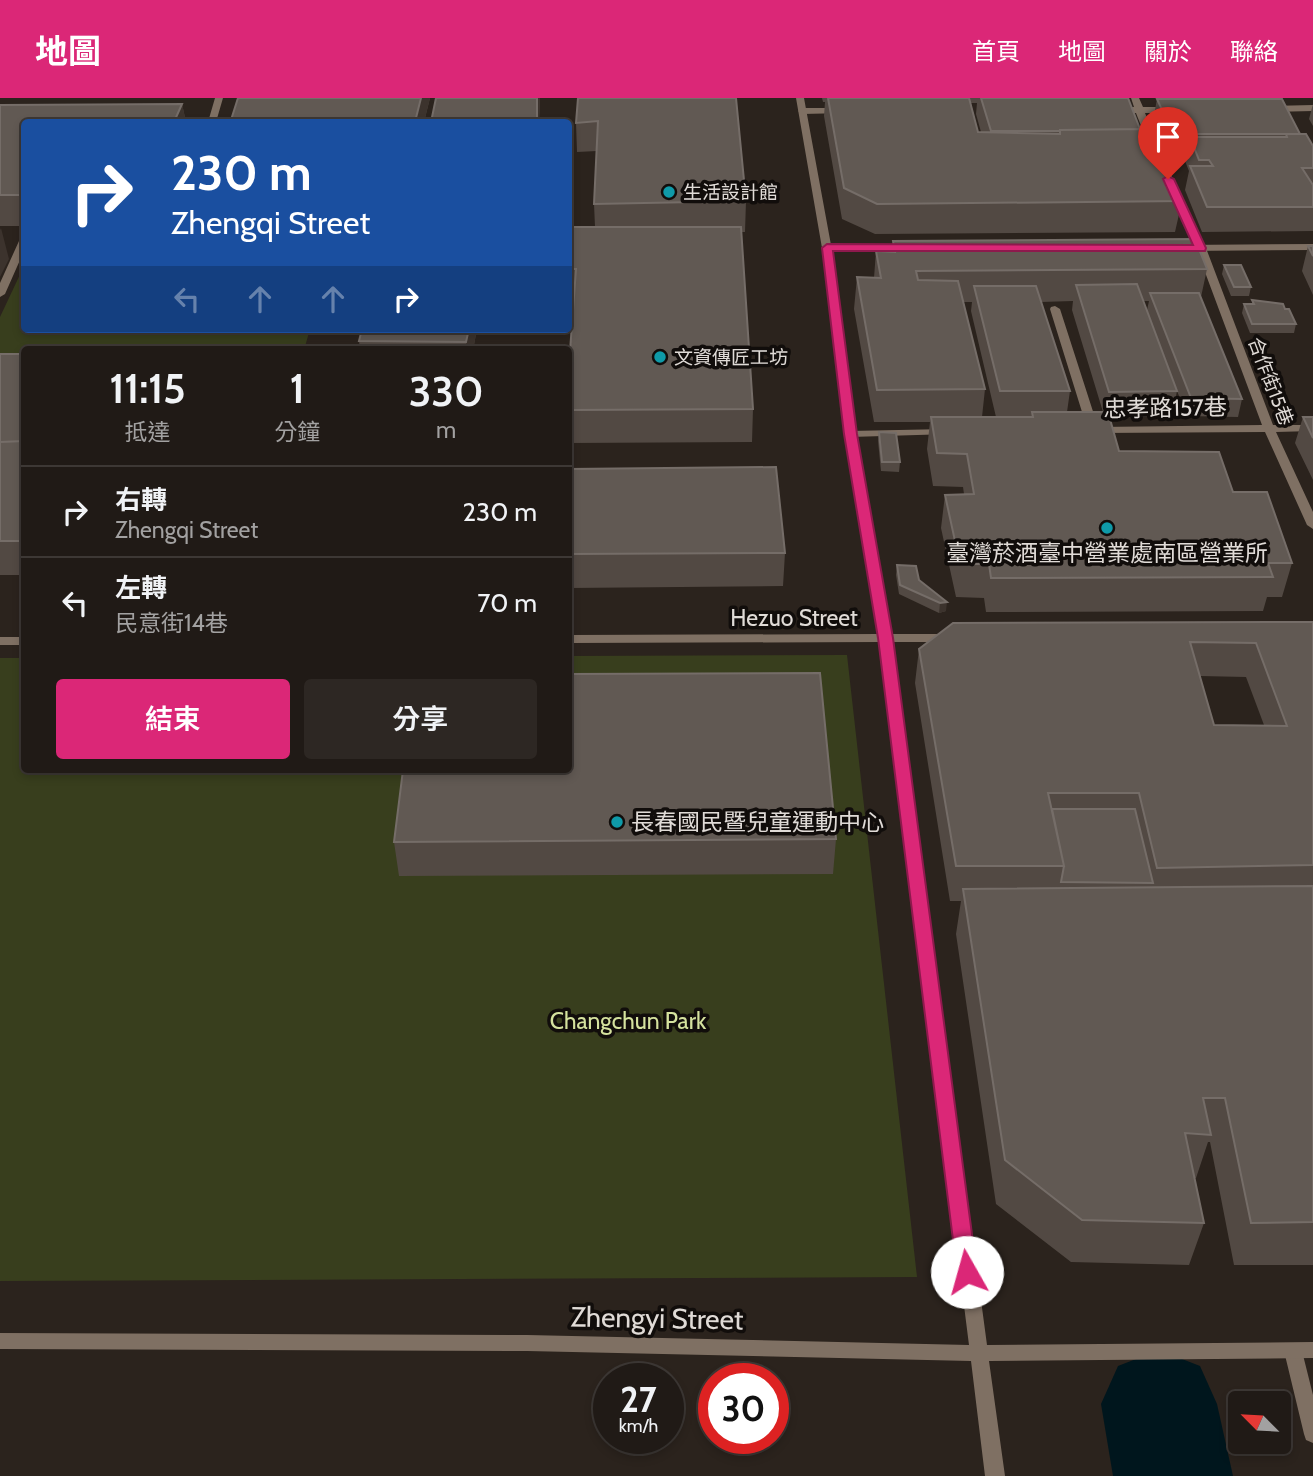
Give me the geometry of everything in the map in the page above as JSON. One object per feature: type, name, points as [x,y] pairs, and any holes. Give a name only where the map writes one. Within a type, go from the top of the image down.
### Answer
[{"type":"street","points":[[213,119],[219,98]]},
{"type":"street","points":[[1135,98],[1158,156]]},
{"type":"street","points":[[856,111],[801,104],[827,248],[850,434],[886,638],[995,1476]]},
{"type":"street","points":[[1260,109],[1313,108]]},
{"type":"street","points":[[1100,110],[1181,110]]},
{"type":"street","name":"合作街15巷","points":[[1168,179],[1201,248],[1269,428],[1313,524]]},
{"type":"street","points":[[1173,248],[1313,247]]},
{"type":"street","points":[[827,248],[924,248]]},
{"type":"street","points":[[0,295],[21,249]]},
{"type":"street","points":[[1055,309],[1093,430]]},
{"type":"street","name":"忠孝路157巷","points":[[1080,430],[1313,428]]},
{"type":"street","points":[[850,434],[958,432]]},
{"type":"street","name":"Hezuo Street","points":[[572,639],[968,638]]},
{"type":"street","points":[[0,641],[21,641]]},
{"type":"street","name":"Zhengyi Street","points":[[0,1340],[527,1343],[978,1353],[1313,1350]]},
{"type":"street","points":[[1293,1351],[1313,1434]]},
{"type":"green space","points":[[21,272],[21,333],[309,333],[305,346],[21,346],[21,363],[0,363],[0,317]]},
{"type":"green space","name":"Changchun Park","points":[[847,655],[917,1277],[0,1281],[0,658],[21,658],[21,773],[572,773],[572,656]]},
{"type":"building","points":[[238,98],[421,98],[416,119],[231,119]]},
{"type":"building","points":[[436,98],[537,98],[537,119],[432,119]]},
{"type":"building","name":"生活設計館","points":[[578,98],[736,98],[746,201],[594,204],[598,121],[576,123]]},
{"type":"building","points":[[828,98],[969,98],[978,132],[1060,134],[1060,130],[1149,129],[1182,201],[877,204],[844,188]]},
{"type":"building","points":[[981,98],[1128,98],[1140,129],[991,131]]},
{"type":"building","points":[[1157,99],[1282,99],[1300,134],[1173,134]]},
{"type":"building","points":[[182,104],[175,119],[21,119],[21,195],[0,195],[0,105]]},
{"type":"building","points":[[1286,134],[1306,134],[1313,146],[1313,168],[1302,168],[1313,185],[1313,207],[1207,207],[1190,166],[1213,166],[1209,160],[1199,160],[1190,137],[1287,137]]},
{"type":"building","name":"文資傳匠工坊","points":[[572,227],[741,227],[753,409],[572,410],[570,346],[576,269],[572,269]]},
{"type":"building","points":[[1195,239],[1207,269],[916,271],[918,280],[958,281],[985,389],[877,390],[857,277],[881,278],[876,251],[895,252],[893,241]]},
{"type":"building","points":[[1224,265],[1241,265],[1251,287],[1234,287]]},
{"type":"building","points":[[1137,284],[1177,391],[1109,392],[1076,285]]},
{"type":"building","points":[[974,286],[1036,286],[1070,391],[1000,391]]},
{"type":"building","points":[[1150,293],[1199,293],[1242,399],[1191,398]]},
{"type":"building","points":[[1252,300],[1283,304],[1285,309],[1289,309],[1296,324],[1252,324],[1244,304],[1254,304]]},
{"type":"building","points":[[361,333],[468,333],[466,342],[359,341]]},
{"type":"building","points":[[0,354],[21,354],[21,441],[0,442]]},
{"type":"building","name":"臺灣菸酒臺中營業處南區營業所","points":[[1032,412],[1108,412],[1119,451],[1219,452],[1233,492],[1267,492],[1292,563],[1268,563],[1273,577],[991,578],[989,564],[960,564],[945,495],[974,494],[967,454],[937,453],[931,417],[1033,417]]},
{"type":"building","points":[[1303,417],[1313,417],[1313,438]]},
{"type":"building","points":[[879,432],[896,433],[900,462],[882,462]]},
{"type":"building","points":[[21,441],[21,541],[0,541],[0,442]]},
{"type":"building","points":[[776,467],[785,553],[572,554],[572,469]]},
{"type":"building","points":[[897,565],[916,566],[919,580],[947,602],[940,603],[900,585]]},
{"type":"building","points":[[1313,622],[1313,865],[1157,868],[1139,793],[1048,793],[1064,866],[956,866],[919,649],[953,623]],"holes":[[[1190,642],[1256,643],[1287,726],[1214,725]]]},
{"type":"building","name":"長春國民暨兒童運動中心","points":[[820,673],[836,839],[394,842],[403,773],[572,773],[572,674]]},
{"type":"building","points":[[1052,809],[1135,809],[1153,883],[1061,882],[1064,866]]},
{"type":"building","points":[[1313,886],[1313,1222],[1251,1223],[1225,1098],[1203,1098],[1211,1135],[1185,1133],[1204,1223],[1082,1220],[1005,1160],[963,889]]},
{"type":"waterway","points":[[1159,1404],[1173,1476]]},
{"type":"place","name":"生活設計館","points":[[669,192]]},
{"type":"place","name":"文資傳匠工坊","points":[[660,357]]},
{"type":"place","name":"臺灣菸酒臺中營業處南區營業所","points":[[1107,528]]},
{"type":"place","name":"長春國民暨兒童運動中心","points":[[617,822]]},
{"type":"route","points":[[967,1272],[886,638],[850,434],[827,248],[1201,248],[1168,179]]}]
